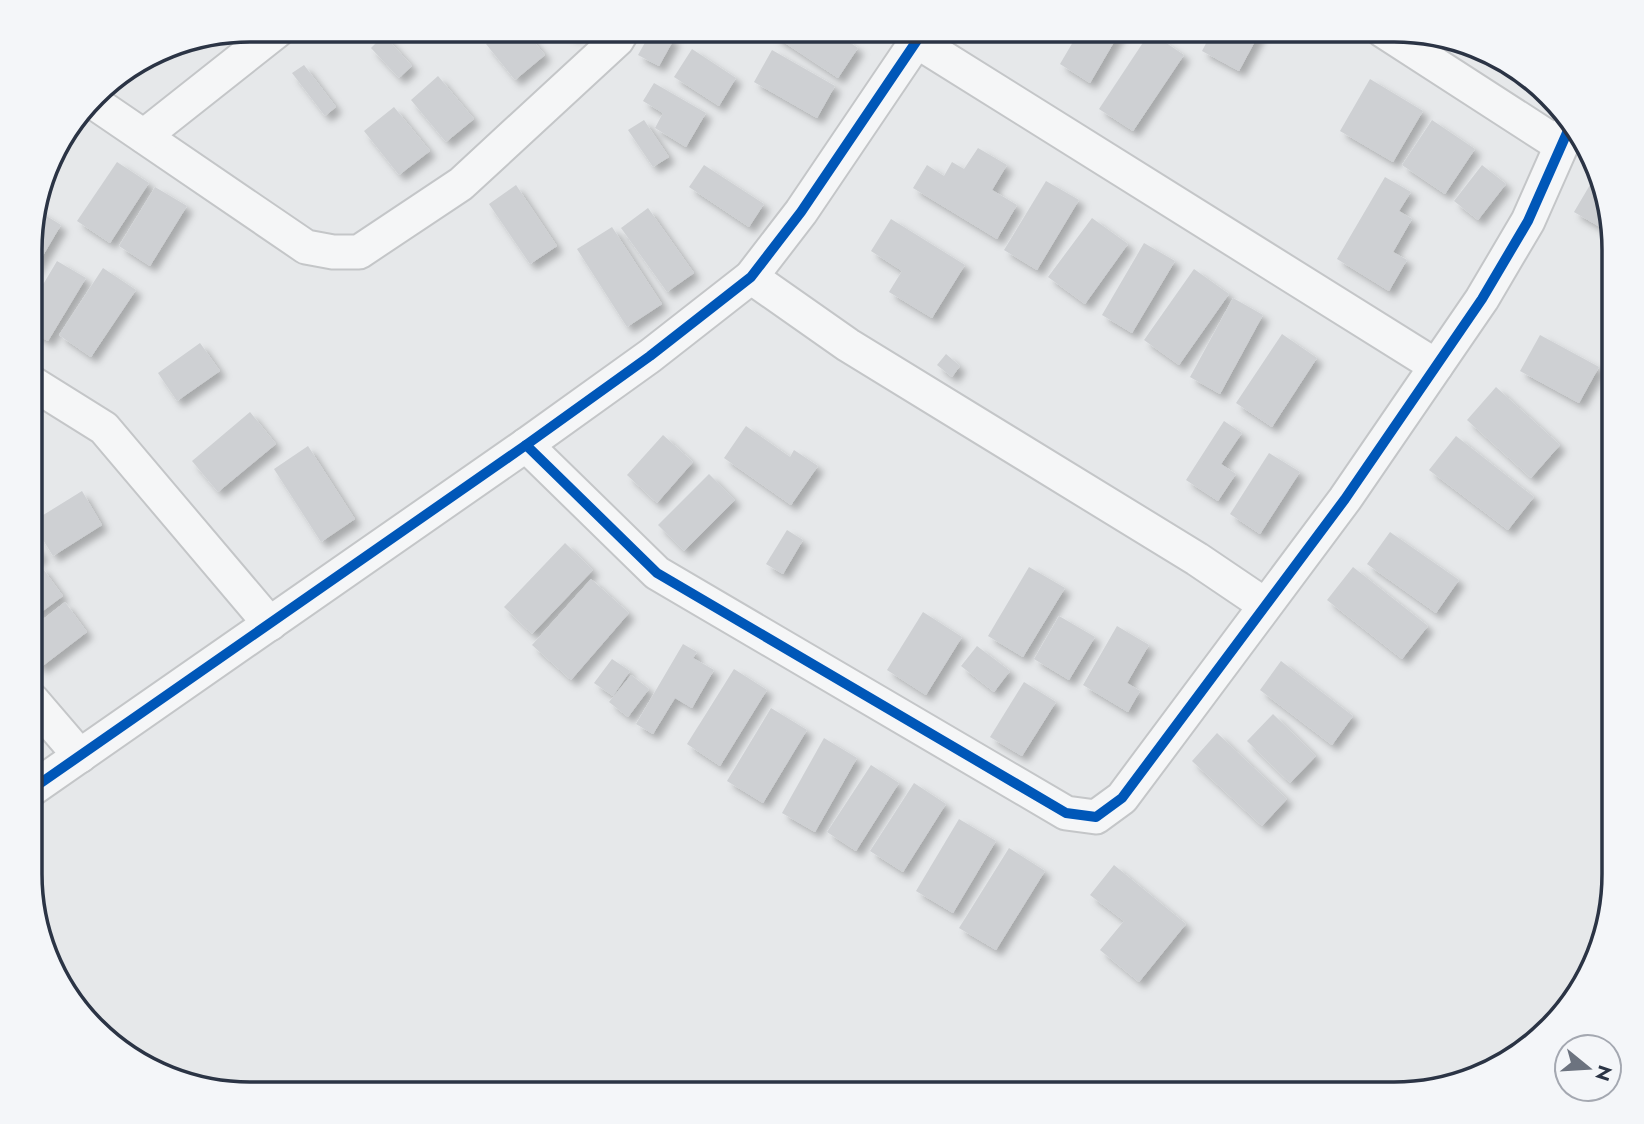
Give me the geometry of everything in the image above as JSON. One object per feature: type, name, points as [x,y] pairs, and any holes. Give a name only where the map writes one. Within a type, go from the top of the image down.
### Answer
[{"type":"street","points":[[144,136],[263,42]]},
{"type":"street","points":[[100,107],[306,247],[333,252],[359,252],[461,184],[615,42]]},
{"type":"street","points":[[42,782],[526,445],[650,356],[751,277],[801,212],[917,42]]},
{"type":"street","points":[[930,42],[1436,366]]},
{"type":"street","points":[[526,445],[657,573],[1066,813],[1096,817],[1122,798],[1345,499],[1482,299],[1528,221],[1565,135],[1403,42]]},
{"type":"street","points":[[751,277],[848,345],[1197,559],[1265,605]]},
{"type":"street","points":[[42,389],[104,428],[270,624]]},
{"type":"street","points":[[42,711],[80,755]]},
{"type":"building","points":[[377,42],[390,42],[412,66],[399,78],[371,48]]},
{"type":"building","points":[[534,42],[545,55],[515,80],[486,44]]},
{"type":"building","points":[[645,42],[672,42],[659,66],[638,55]]},
{"type":"building","points":[[784,42],[849,42],[858,48],[838,78]]},
{"type":"building","points":[[1073,42],[1114,42],[1090,83],[1060,64]]},
{"type":"building","points":[[1143,42],[1165,42],[1184,55],[1133,131],[1099,109]]},
{"type":"building","points":[[1207,42],[1255,42],[1239,71],[1202,51]]},
{"type":"building","points":[[692,49],[736,78],[719,106],[674,77]]},
{"type":"building","points":[[772,50],[835,86],[817,118],[754,82]]},
{"type":"building","points":[[304,65],[336,107],[325,116],[292,73]]},
{"type":"building","points":[[438,76],[474,119],[446,142],[411,100]]},
{"type":"building","points":[[1370,79],[1423,111],[1393,162],[1340,131]]},
{"type":"building","points":[[654,83],[706,113],[686,147],[655,128],[663,113],[643,101]]},
{"type":"building","points":[[394,107],[430,151],[399,175],[364,131]]},
{"type":"building","points":[[644,120],[669,157],[653,167],[628,130]]},
{"type":"building","points":[[1432,120],[1475,149],[1445,194],[1402,165]]},
{"type":"building","points":[[978,148],[1007,165],[992,190],[1017,205],[997,239],[913,188],[927,165],[944,176],[952,162],[964,169]]},
{"type":"building","points":[[117,162],[149,183],[110,243],[77,221]]},
{"type":"building","points":[[704,165],[764,204],[749,227],[689,187]]},
{"type":"building","points":[[1482,165],[1506,184],[1478,220],[1454,201]]},
{"type":"building","points":[[1385,177],[1411,192],[1399,211],[1412,219],[1393,252],[1407,260],[1389,291],[1337,259]]},
{"type":"building","points":[[1046,181],[1079,200],[1037,270],[1004,250]]},
{"type":"building","points":[[1591,184],[1601,227],[1574,212]]},
{"type":"building","points":[[516,185],[557,246],[530,264],[489,204]]},
{"type":"building","points":[[155,187],[187,206],[150,266],[119,246]]},
{"type":"building","points":[[648,208],[694,273],[667,292],[621,228]]},
{"type":"building","points":[[45,215],[61,225],[42,257]]},
{"type":"building","points":[[1092,218],[1128,244],[1085,304],[1048,277]]},
{"type":"building","points":[[891,219],[965,265],[932,318],[889,292],[902,271],[871,251]]},
{"type":"building","points":[[612,227],[662,304],[627,327],[577,249]]},
{"type":"building","points":[[1144,243],[1175,261],[1132,333],[1102,315]]},
{"type":"building","points":[[57,261],[86,278],[48,341],[42,338],[42,286]]},
{"type":"building","points":[[103,268],[136,290],[91,357],[59,335]]},
{"type":"building","points":[[1194,269],[1229,294],[1179,365],[1144,340]]},
{"type":"building","points":[[1233,298],[1263,315],[1220,394],[1190,377]]},
{"type":"building","points":[[1282,334],[1317,358],[1272,427],[1236,403]]},
{"type":"building","points":[[1540,335],[1599,367],[1579,403],[1520,371]]},
{"type":"building","points":[[200,343],[220,371],[177,401],[158,373]]},
{"type":"building","points":[[946,354],[960,366],[952,377],[937,365]]},
{"type":"building","points":[[1496,387],[1560,445],[1531,478],[1467,420]]},
{"type":"building","points":[[250,412],[276,444],[218,492],[192,461]]},
{"type":"building","points":[[1224,421],[1242,433],[1221,464],[1236,474],[1218,501],[1186,480]]},
{"type":"building","points":[[746,426],[790,457],[794,450],[818,466],[791,505],[724,458]]},
{"type":"building","points":[[663,435],[693,462],[657,503],[627,475]]},
{"type":"building","points":[[1456,436],[1534,497],[1508,530],[1429,470]]},
{"type":"building","points":[[308,446],[355,519],[321,542],[274,469]]},
{"type":"building","points":[[1269,453],[1300,472],[1260,534],[1230,514]]},
{"type":"building","points":[[709,474],[735,500],[684,551],[658,525]]},
{"type":"building","points":[[82,491],[102,525],[53,556],[42,538],[42,516]]},
{"type":"building","points":[[787,530],[803,540],[783,574],[766,564]]},
{"type":"building","points":[[1390,532],[1459,580],[1436,613],[1367,564]]},
{"type":"building","points":[[565,543],[593,570],[532,634],[504,607]]},
{"type":"building","points":[[42,567],[63,596],[42,612]]},
{"type":"building","points":[[1029,567],[1065,588],[1023,657],[988,636]]},
{"type":"building","points":[[1353,567],[1428,626],[1402,659],[1327,600]]},
{"type":"building","points":[[591,579],[629,613],[571,680],[532,645]]},
{"type":"building","points":[[65,602],[87,632],[42,666],[42,620]]},
{"type":"building","points":[[923,612],[962,637],[926,695],[887,670]]},
{"type":"building","points":[[1059,616],[1095,637],[1069,680],[1034,659]]},
{"type":"building","points":[[1117,626],[1149,645],[1127,683],[1140,691],[1128,712],[1083,685]]},
{"type":"building","points":[[683,644],[697,652],[693,658],[714,670],[692,708],[675,698],[653,734],[636,724]]},
{"type":"building","points":[[977,646],[1010,671],[994,692],[961,666]]},
{"type":"building","points":[[612,659],[630,671],[613,696],[594,683]]},
{"type":"building","points":[[1281,661],[1353,716],[1332,745],[1260,690]]},
{"type":"building","points":[[734,669],[767,690],[720,766],[687,744]]},
{"type":"building","points":[[631,675],[649,689],[628,717],[609,702]]},
{"type":"building","points":[[1024,682],[1056,702],[1022,756],[990,737]]},
{"type":"building","points":[[771,708],[807,730],[763,803],[727,781]]},
{"type":"building","points":[[1273,714],[1316,756],[1290,783],[1247,741]]},
{"type":"building","points":[[1217,733],[1287,799],[1262,826],[1192,761]]},
{"type":"building","points":[[824,738],[857,758],[815,832],[782,813]]},
{"type":"building","points":[[871,765],[899,783],[856,851],[827,832]]},
{"type":"building","points":[[914,783],[946,804],[903,872],[870,851]]},
{"type":"building","points":[[959,819],[996,841],[953,913],[916,891]]},
{"type":"building","points":[[1009,848],[1045,871],[996,950],[959,928]]},
{"type":"building","points":[[1114,865],[1186,924],[1139,982],[1100,950],[1124,921],[1090,895]]},
{"type":"cycle path","points":[[42,782],[526,445],[650,356],[751,277],[801,212],[916,42]]},
{"type":"cycle path","points":[[526,445],[657,573],[1066,813],[1096,817],[1122,798],[1345,499],[1482,299],[1528,221],[1567,134]]}]
